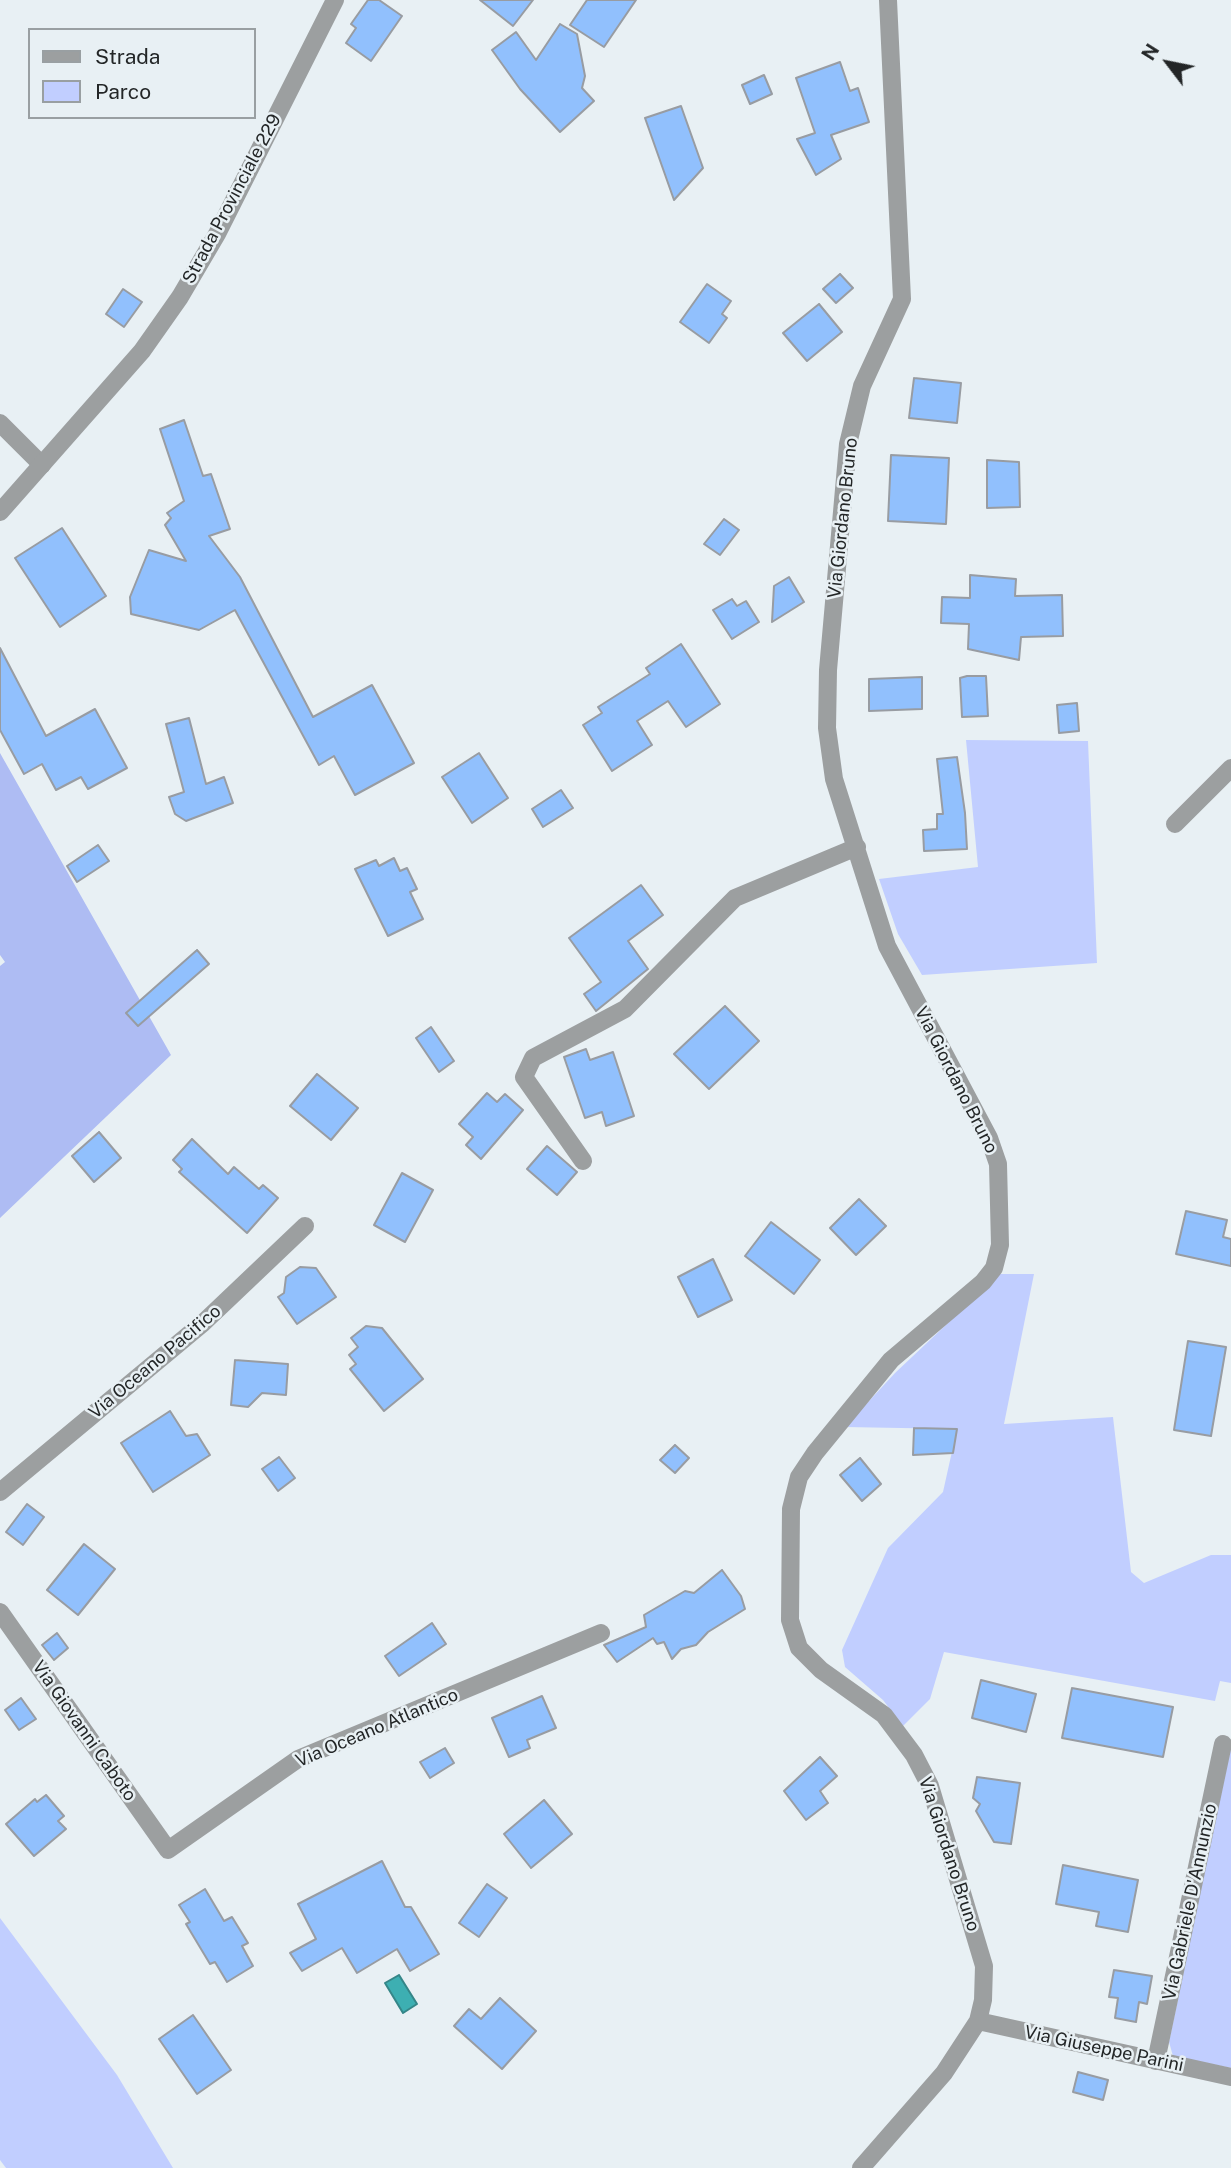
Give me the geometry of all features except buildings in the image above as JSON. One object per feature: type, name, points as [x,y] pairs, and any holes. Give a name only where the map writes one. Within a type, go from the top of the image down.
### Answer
[{"type":"street","name":"Strada Provinciale 229","points":[[0,512],[142,351],[180,297],[217,234],[335,0]]},
{"type":"street","name":"Via Giordano Bruno","points":[[861,2168],[944,2073],[978,2021],[983,2000],[984,1966],[930,1786],[914,1755],[884,1716],[821,1670],[799,1648],[790,1620],[791,1509],[799,1477],[814,1453],[891,1360],[983,1282],[994,1268],[1000,1245],[998,1164],[989,1138],[887,946],[834,779],[827,728],[828,670],[848,444],[862,386],[902,299],[888,0]]},
{"type":"street","points":[[0,423],[42,465]]},
{"type":"street","points":[[1175,824],[1231,768]]},
{"type":"street","points":[[583,1161],[524,1077],[533,1058],[625,1009],[735,898],[856,847]]},
{"type":"street","name":"Via Oceano Pacifico","points":[[0,1492],[203,1323],[305,1226]]},
{"type":"street","name":"Via Giovanni Caboto","points":[[0,1612],[168,1850]]},
{"type":"street","name":"Via Oceano Atlantico","points":[[168,1850],[298,1759],[601,1633]]},
{"type":"street","name":"Via Gabriele D'Annunzio","points":[[1156,2061],[1223,1744]]},
{"type":"street","name":"Via Giuseppe Parini","points":[[978,2021],[1231,2077]]},
{"type":"green space","points":[[966,740],[1088,741],[1097,963],[922,975],[898,934],[879,879],[978,867]]},
{"type":"green space","points":[[1000,1274],[1034,1274],[1004,1424],[1113,1417],[1131,1572],[1144,1583],[1211,1555],[1231,1555],[1231,1683],[1220,1681],[1215,1701],[944,1652],[930,1699],[903,1726],[883,1700],[845,1667],[842,1650],[888,1548],[943,1492],[957,1429],[845,1427],[895,1373]]},
{"type":"green space","points":[[1231,1747],[1231,2068],[1173,2056],[1169,2042]]},
{"type":"green space","points":[[0,1918],[117,2075],[173,2168],[6,2168],[0,2160]]},
{"type":"shaded area","points":[[0,753],[171,1055],[0,1218],[0,966],[5,962],[0,955]]},
{"type":"shaded area","points":[[399,1975],[417,2004],[403,2013],[385,1983]]}]
